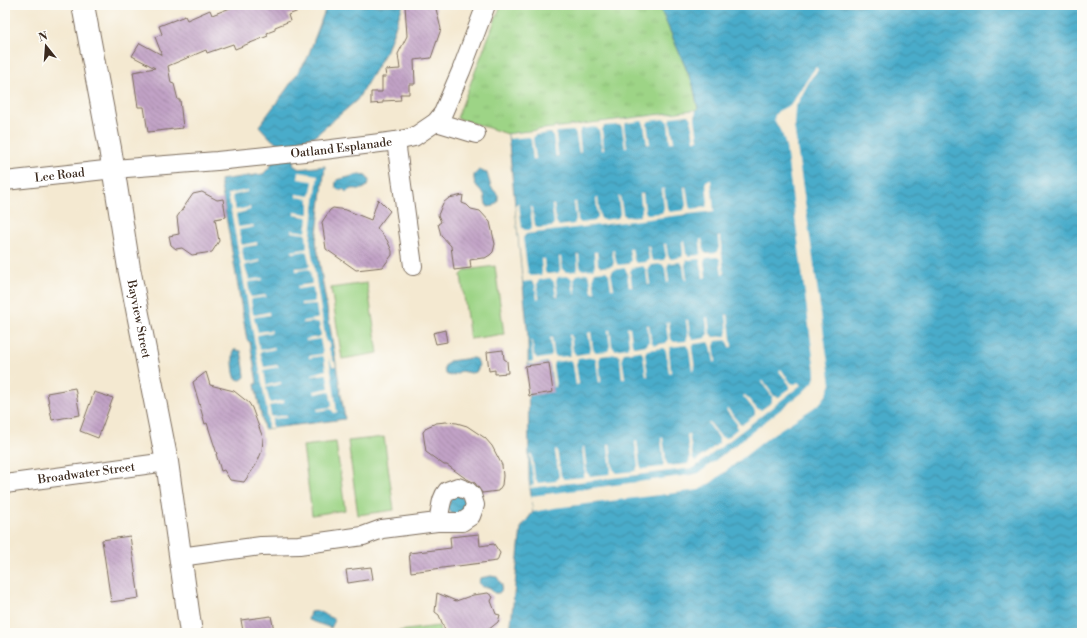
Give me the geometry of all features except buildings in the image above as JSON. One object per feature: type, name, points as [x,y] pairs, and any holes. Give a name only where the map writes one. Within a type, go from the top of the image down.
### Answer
[{"type":"main road","name":"Bayview Street","points":[[87,6],[129,268],[167,462],[191,633]]},
{"type":"street","name":"Oatland Esplanade","points":[[114,169],[324,150],[396,141],[414,137],[436,122],[443,113],[486,5]]},
{"type":"street","points":[[436,122],[476,134]]},
{"type":"street","points":[[396,141],[413,266]]},
{"type":"street","name":"Lee Road","points":[[5,181],[114,169]]},
{"type":"street","name":"Broadwater Street","points":[[5,484],[167,462]]},
{"type":"street","points":[[180,556],[261,546],[299,545],[363,536],[382,529],[437,522]]},
{"type":"green space","points":[[501,5],[659,5],[693,85],[698,109],[508,134],[457,118]]},
{"type":"green space","points":[[495,266],[504,334],[470,339],[461,275],[466,270]]},
{"type":"green space","points":[[367,283],[378,353],[342,359],[331,288]]},
{"type":"green space","points":[[384,437],[394,510],[358,515],[348,441]]},
{"type":"green space","points":[[336,442],[345,510],[312,515],[303,446]]},
{"type":"green space","points":[[439,626],[440,633],[383,633]]},
{"type":"water","points":[[327,5],[403,5],[387,50],[357,100],[315,136],[300,140],[293,165],[299,169],[325,166],[316,241],[345,419],[264,429],[255,385],[257,382],[250,342],[247,340],[220,180],[263,174],[270,167],[280,144],[272,140],[259,126],[307,59]]},
{"type":"water","points":[[659,5],[1082,5],[1082,633],[510,633],[521,528],[533,512],[529,480],[528,336],[508,134],[698,109],[693,85]]},
{"type":"water","points":[[479,170],[487,173],[491,187],[498,195],[498,201],[494,206],[487,206],[484,195],[475,182],[474,175]]},
{"type":"water","points":[[359,174],[368,178],[369,182],[366,187],[361,189],[351,189],[346,192],[343,189],[337,189],[337,180]]},
{"type":"water","points":[[234,350],[241,351],[245,377],[241,380],[236,379],[234,373]]},
{"type":"water","points":[[473,358],[477,360],[479,364],[476,372],[471,373],[461,371],[451,376],[445,373],[444,367],[449,361]]},
{"type":"water","points":[[454,493],[469,501],[463,514],[452,514],[447,508]]},
{"type":"water","points":[[491,576],[497,577],[502,585],[499,593],[494,593],[489,587],[482,587],[479,583],[480,578]]},
{"type":"water","points":[[318,611],[335,620],[331,628],[308,620],[310,612]]},
{"type":"pier","points":[[816,67],[818,70],[811,78],[795,108],[794,126],[831,384],[827,394],[820,403],[812,409],[773,434],[712,482],[699,490],[554,508],[533,512],[531,496],[699,473],[802,393],[813,382],[815,372],[786,147],[783,136],[774,119],[778,111],[790,105]]},
{"type":"pier","points":[[696,110],[695,118],[698,140],[694,140],[691,119],[688,115],[672,117],[670,121],[674,142],[670,142],[668,122],[665,119],[649,121],[647,124],[650,144],[647,144],[644,124],[642,121],[626,123],[624,127],[627,147],[625,147],[622,127],[620,125],[604,126],[602,130],[604,150],[602,150],[599,130],[596,127],[581,129],[579,133],[581,152],[579,153],[576,134],[573,131],[557,132],[558,156],[556,156],[553,136],[551,133],[535,135],[533,139],[536,159],[533,159],[531,139],[529,137],[509,139],[508,134]]},
{"type":"pier","points":[[299,172],[318,175],[310,242],[326,342],[329,342],[328,347],[336,366],[332,366],[329,357],[337,412],[334,413],[331,409],[318,411],[317,409],[331,407],[332,405],[330,393],[328,391],[315,394],[314,391],[329,388],[326,374],[312,376],[312,374],[326,370],[324,358],[322,356],[309,358],[309,356],[323,353],[320,339],[306,341],[306,339],[319,337],[321,335],[319,323],[303,323],[303,321],[318,318],[316,305],[301,305],[301,303],[314,302],[313,288],[298,289],[297,286],[312,283],[310,270],[296,271],[296,268],[308,267],[310,265],[306,251],[292,253],[292,251],[307,248],[306,234],[292,232],[292,230],[306,232],[307,217],[294,215],[294,212],[308,214],[309,199],[296,197],[296,194],[310,196],[313,182],[298,179]]},
{"type":"pier","points":[[711,180],[714,211],[526,234],[523,238],[528,273],[531,276],[541,275],[541,259],[544,259],[545,272],[547,274],[558,273],[560,270],[559,257],[561,257],[563,270],[566,272],[576,271],[578,268],[577,255],[579,255],[580,267],[583,270],[593,269],[595,265],[594,252],[597,252],[598,265],[601,267],[612,266],[614,263],[612,251],[614,250],[618,265],[628,264],[631,261],[629,248],[632,248],[636,263],[646,262],[649,259],[647,246],[649,246],[651,258],[654,261],[664,260],[666,256],[664,244],[666,244],[668,256],[671,259],[682,257],[682,242],[684,241],[686,254],[689,256],[699,255],[701,252],[700,240],[702,239],[704,252],[707,254],[716,253],[719,248],[718,237],[720,237],[724,274],[722,275],[720,259],[717,257],[706,258],[704,262],[706,277],[703,278],[699,259],[687,260],[685,265],[687,280],[685,280],[683,265],[680,262],[669,263],[667,267],[669,282],[667,283],[665,268],[662,264],[651,265],[648,270],[650,284],[648,285],[646,270],[643,266],[632,268],[630,272],[632,287],[629,287],[625,268],[613,270],[611,274],[614,289],[611,289],[609,274],[606,271],[595,272],[593,277],[595,292],[592,292],[590,277],[587,273],[577,275],[574,279],[576,294],[574,294],[572,279],[569,276],[558,277],[556,281],[558,296],[556,296],[554,282],[550,278],[539,280],[537,284],[539,298],[537,299],[535,284],[531,281],[523,282],[515,205],[519,204],[522,228],[525,230],[530,230],[532,225],[530,207],[532,207],[535,225],[537,228],[552,227],[554,223],[552,205],[554,205],[556,222],[559,226],[574,224],[576,219],[574,202],[576,202],[578,220],[581,223],[595,221],[598,217],[596,198],[598,198],[600,217],[603,220],[618,218],[620,214],[618,196],[620,196],[623,214],[625,217],[640,216],[642,211],[640,194],[643,194],[645,211],[647,214],[662,213],[664,208],[662,189],[664,189],[667,208],[670,212],[684,210],[686,205],[684,187],[686,187],[689,205],[692,209],[706,207],[708,203],[706,181]]},
{"type":"pier","points":[[247,190],[247,192],[234,195],[232,197],[236,210],[250,207],[250,210],[236,214],[239,227],[253,225],[254,227],[239,230],[242,245],[257,242],[257,245],[243,247],[242,249],[244,261],[246,263],[260,260],[260,262],[246,265],[245,267],[249,280],[262,278],[263,280],[248,283],[250,296],[266,295],[266,297],[252,299],[253,314],[255,315],[269,312],[269,315],[254,318],[258,332],[271,330],[272,332],[257,336],[259,348],[261,350],[274,347],[275,349],[260,353],[264,367],[278,365],[278,367],[264,370],[267,385],[281,382],[281,384],[266,388],[270,403],[284,400],[284,403],[269,406],[271,416],[273,417],[287,415],[287,417],[273,419],[272,428],[268,428],[267,411],[228,194]]},
{"type":"pier","points":[[726,315],[728,315],[732,347],[729,347],[729,343],[726,340],[716,341],[714,346],[716,362],[714,362],[709,342],[694,344],[692,349],[695,369],[692,370],[689,349],[686,345],[671,347],[669,350],[671,372],[669,373],[666,351],[663,348],[647,350],[645,354],[648,376],[646,376],[643,354],[640,351],[624,353],[622,358],[625,378],[622,379],[620,357],[617,354],[601,356],[599,360],[601,382],[599,382],[596,360],[594,357],[578,359],[576,364],[579,384],[576,385],[573,364],[570,360],[554,362],[553,366],[556,387],[553,387],[550,366],[547,362],[534,365],[529,364],[529,362],[533,361],[532,340],[534,355],[538,359],[550,357],[552,354],[550,338],[552,338],[554,354],[557,357],[569,356],[571,352],[569,335],[571,335],[573,351],[576,355],[588,353],[591,349],[588,333],[591,332],[593,349],[596,352],[608,351],[610,346],[608,330],[610,330],[612,346],[615,350],[627,348],[629,344],[627,328],[630,327],[632,344],[635,347],[647,345],[649,341],[647,325],[649,325],[651,341],[654,345],[666,343],[668,339],[666,323],[669,322],[671,339],[674,342],[686,341],[688,336],[686,320],[688,320],[690,336],[693,340],[706,338],[708,334],[706,318],[708,317],[710,334],[714,337],[726,336],[728,332]]},
{"type":"pier","points":[[781,369],[791,383],[795,384],[798,382],[801,385],[694,468],[530,488],[529,486],[534,485],[530,455],[532,455],[535,479],[538,483],[556,481],[559,476],[555,451],[557,450],[561,476],[564,479],[583,477],[585,473],[582,447],[584,447],[587,473],[590,476],[609,474],[611,470],[608,444],[610,444],[613,469],[617,473],[635,471],[638,466],[635,442],[637,441],[640,466],[643,469],[662,467],[664,463],[661,438],[663,438],[666,462],[669,466],[688,464],[690,459],[687,435],[689,434],[693,459],[696,461],[719,443],[719,438],[708,423],[709,422],[721,437],[726,438],[737,429],[737,424],[726,410],[728,409],[739,423],[743,424],[755,415],[755,411],[743,396],[745,395],[757,409],[761,410],[772,402],[772,396],[761,382],[763,381],[774,396],[779,397],[789,389],[789,384],[779,371]]}]
